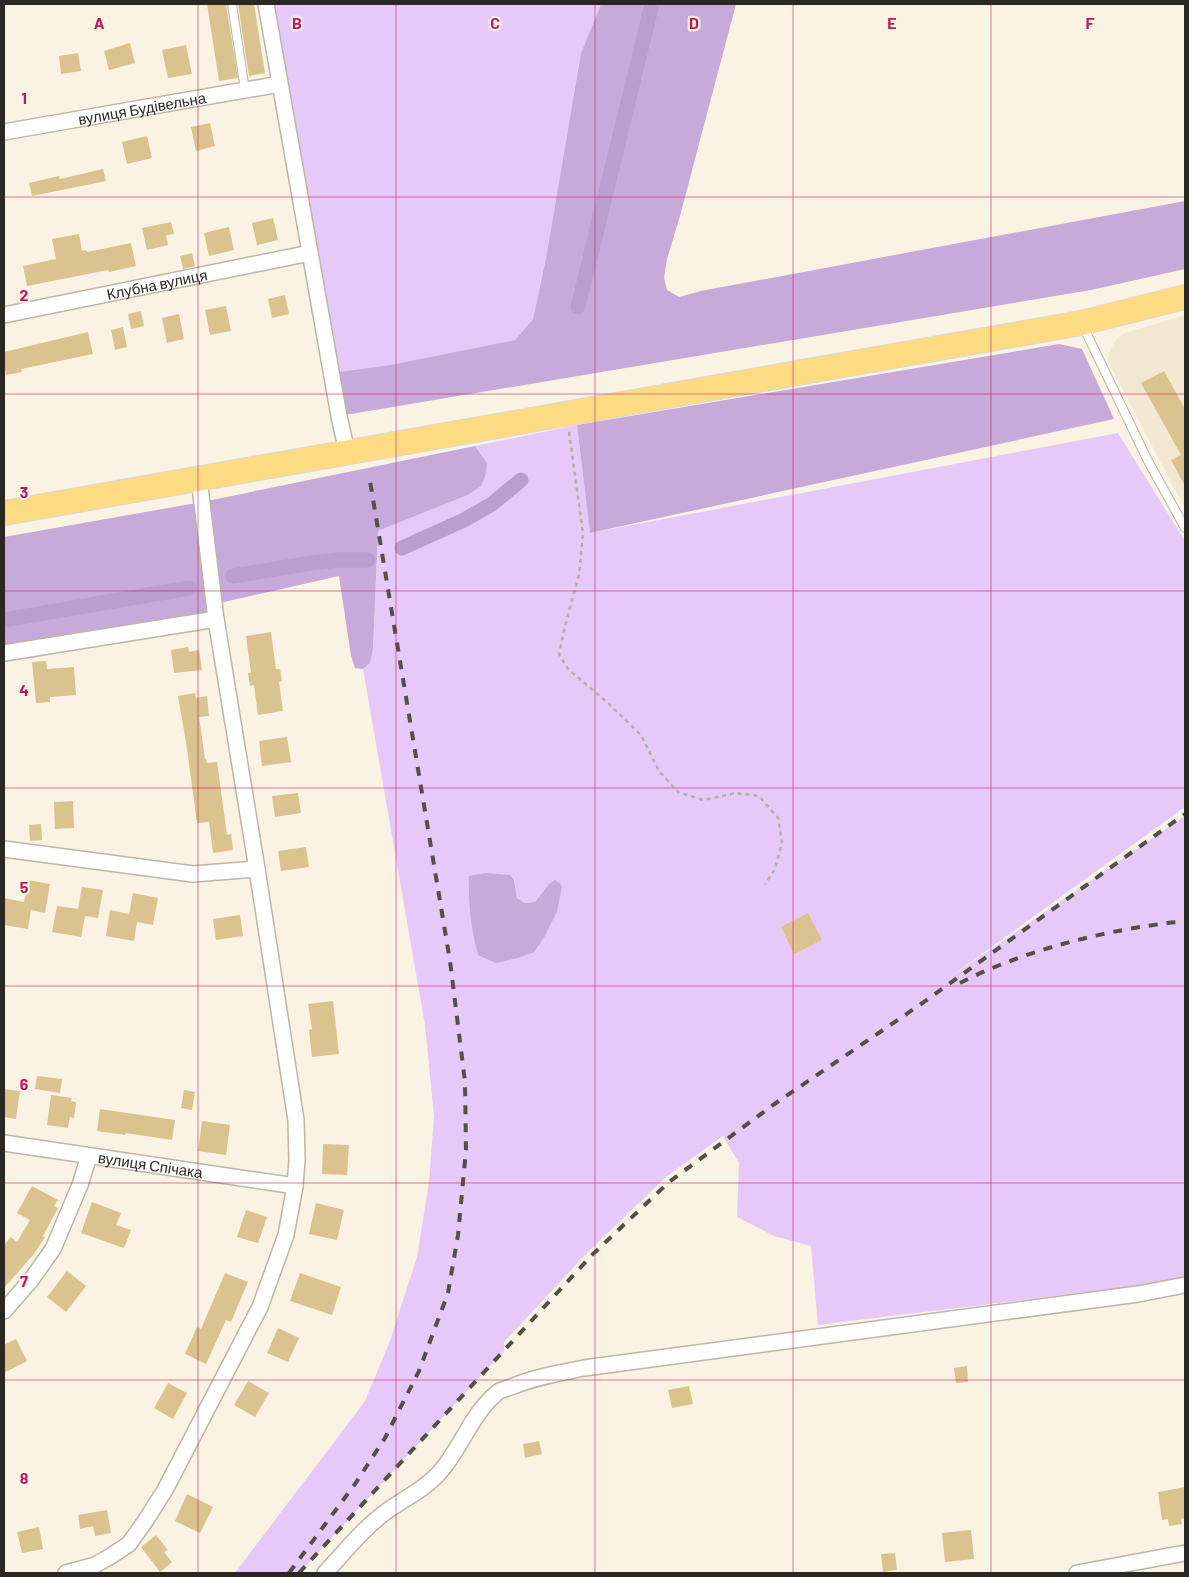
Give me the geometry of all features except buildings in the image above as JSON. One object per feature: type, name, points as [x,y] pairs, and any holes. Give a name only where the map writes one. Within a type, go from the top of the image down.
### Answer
[{"type":"main road","points":[[4,514],[1081,323],[1185,297]]},
{"type":"street","points":[[266,4],[338,416],[347,452]]},
{"type":"street","name":"вулиця Будівельна","points":[[4,132],[280,84]]},
{"type":"street","name":"Клубна вулиця","points":[[4,315],[310,253]]},
{"type":"street","points":[[66,1573],[95,1565],[129,1544],[165,1490],[260,1306],[286,1235],[295,1186],[297,1160],[296,1120],[216,619],[199,479]]},
{"type":"street","points":[[4,653],[216,619]]},
{"type":"street","points":[[4,849],[193,874],[257,869]]},
{"type":"street","name":"вулиця Спічака","points":[[4,1143],[295,1186]]},
{"type":"street","points":[[4,1311],[31,1280],[53,1249],[80,1185],[89,1156]]},
{"type":"street","points":[[325,1573],[386,1512],[438,1475],[480,1412],[498,1392],[516,1384],[584,1368],[1138,1294],[1185,1286]]},
{"type":"street","points":[[1077,1573],[1185,1553]]},
{"type":"lane","points":[[232,4],[245,90]]},
{"type":"lane","points":[[1081,323],[1147,459],[1185,528]]},
{"type":"path","points":[[567,413],[583,533],[579,575],[559,654],[568,669],[607,702],[641,735],[660,772],[678,792],[703,800],[736,793],[759,796],[778,818],[782,844],[775,869],[765,884]]},
{"type":"shaded area","points":[[266,4],[601,4],[581,53],[546,258],[533,319],[515,340],[390,365],[331,373]]},
{"type":"shaded area","points":[[601,4],[736,4],[667,259],[664,278],[667,290],[679,297],[701,291],[1185,201],[1185,269],[1091,290],[339,416],[331,373],[390,365],[515,340],[533,319],[546,258],[581,53]]},
{"type":"shaded area","points":[[1185,315],[1185,509],[1108,358],[1114,342],[1122,334]]},
{"type":"shaded area","points":[[1059,344],[1082,349],[1114,419],[590,533],[577,425]]},
{"type":"shaded area","points":[[577,425],[590,533],[1118,433],[1185,541],[1185,807],[946,980],[1185,816],[1185,1277],[1135,1286],[818,1325],[811,1246],[774,1236],[737,1217],[739,1163],[723,1136],[666,1177],[589,1251],[504,1342],[504,1351],[299,1573],[235,1573],[365,1401],[390,1341],[417,1257],[429,1182],[434,1116],[425,1025],[363,669],[370,663],[373,649],[378,531],[468,495],[487,463],[475,446]],"holes":[[[486,873],[514,880],[517,898],[525,903],[535,902],[549,884],[562,887],[557,912],[545,936]]]},
{"type":"shaded area","points":[[475,446],[487,463],[486,474],[481,486],[468,495],[378,531],[373,649],[370,663],[363,669],[355,668],[351,656],[339,576],[215,604],[216,618],[4,655],[4,537],[202,502]]},
{"type":"shaded area","points":[[486,873],[510,875],[514,880],[517,898],[525,903],[535,902],[549,884],[555,880],[560,883],[562,887],[557,912],[545,936],[534,952],[496,963],[478,955],[470,916],[469,876]]},
{"type":"waterway","points":[[578,307],[652,4]]},
{"type":"waterway","points":[[402,548],[464,520],[492,504],[521,480]]},
{"type":"waterway","points":[[233,576],[311,563],[339,560],[368,560]]},
{"type":"waterway","points":[[4,620],[189,588]]},
{"type":"railway","points":[[289,1573],[355,1484],[385,1438],[419,1371],[448,1293],[458,1235],[466,1150],[465,1082],[450,961],[369,475]]},
{"type":"railway","points":[[299,1573],[592,1255],[669,1182],[773,1105],[924,1002],[1185,814]]},
{"type":"railway","points":[[960,983],[1003,964],[1051,947],[1124,930],[1185,922]]}]
